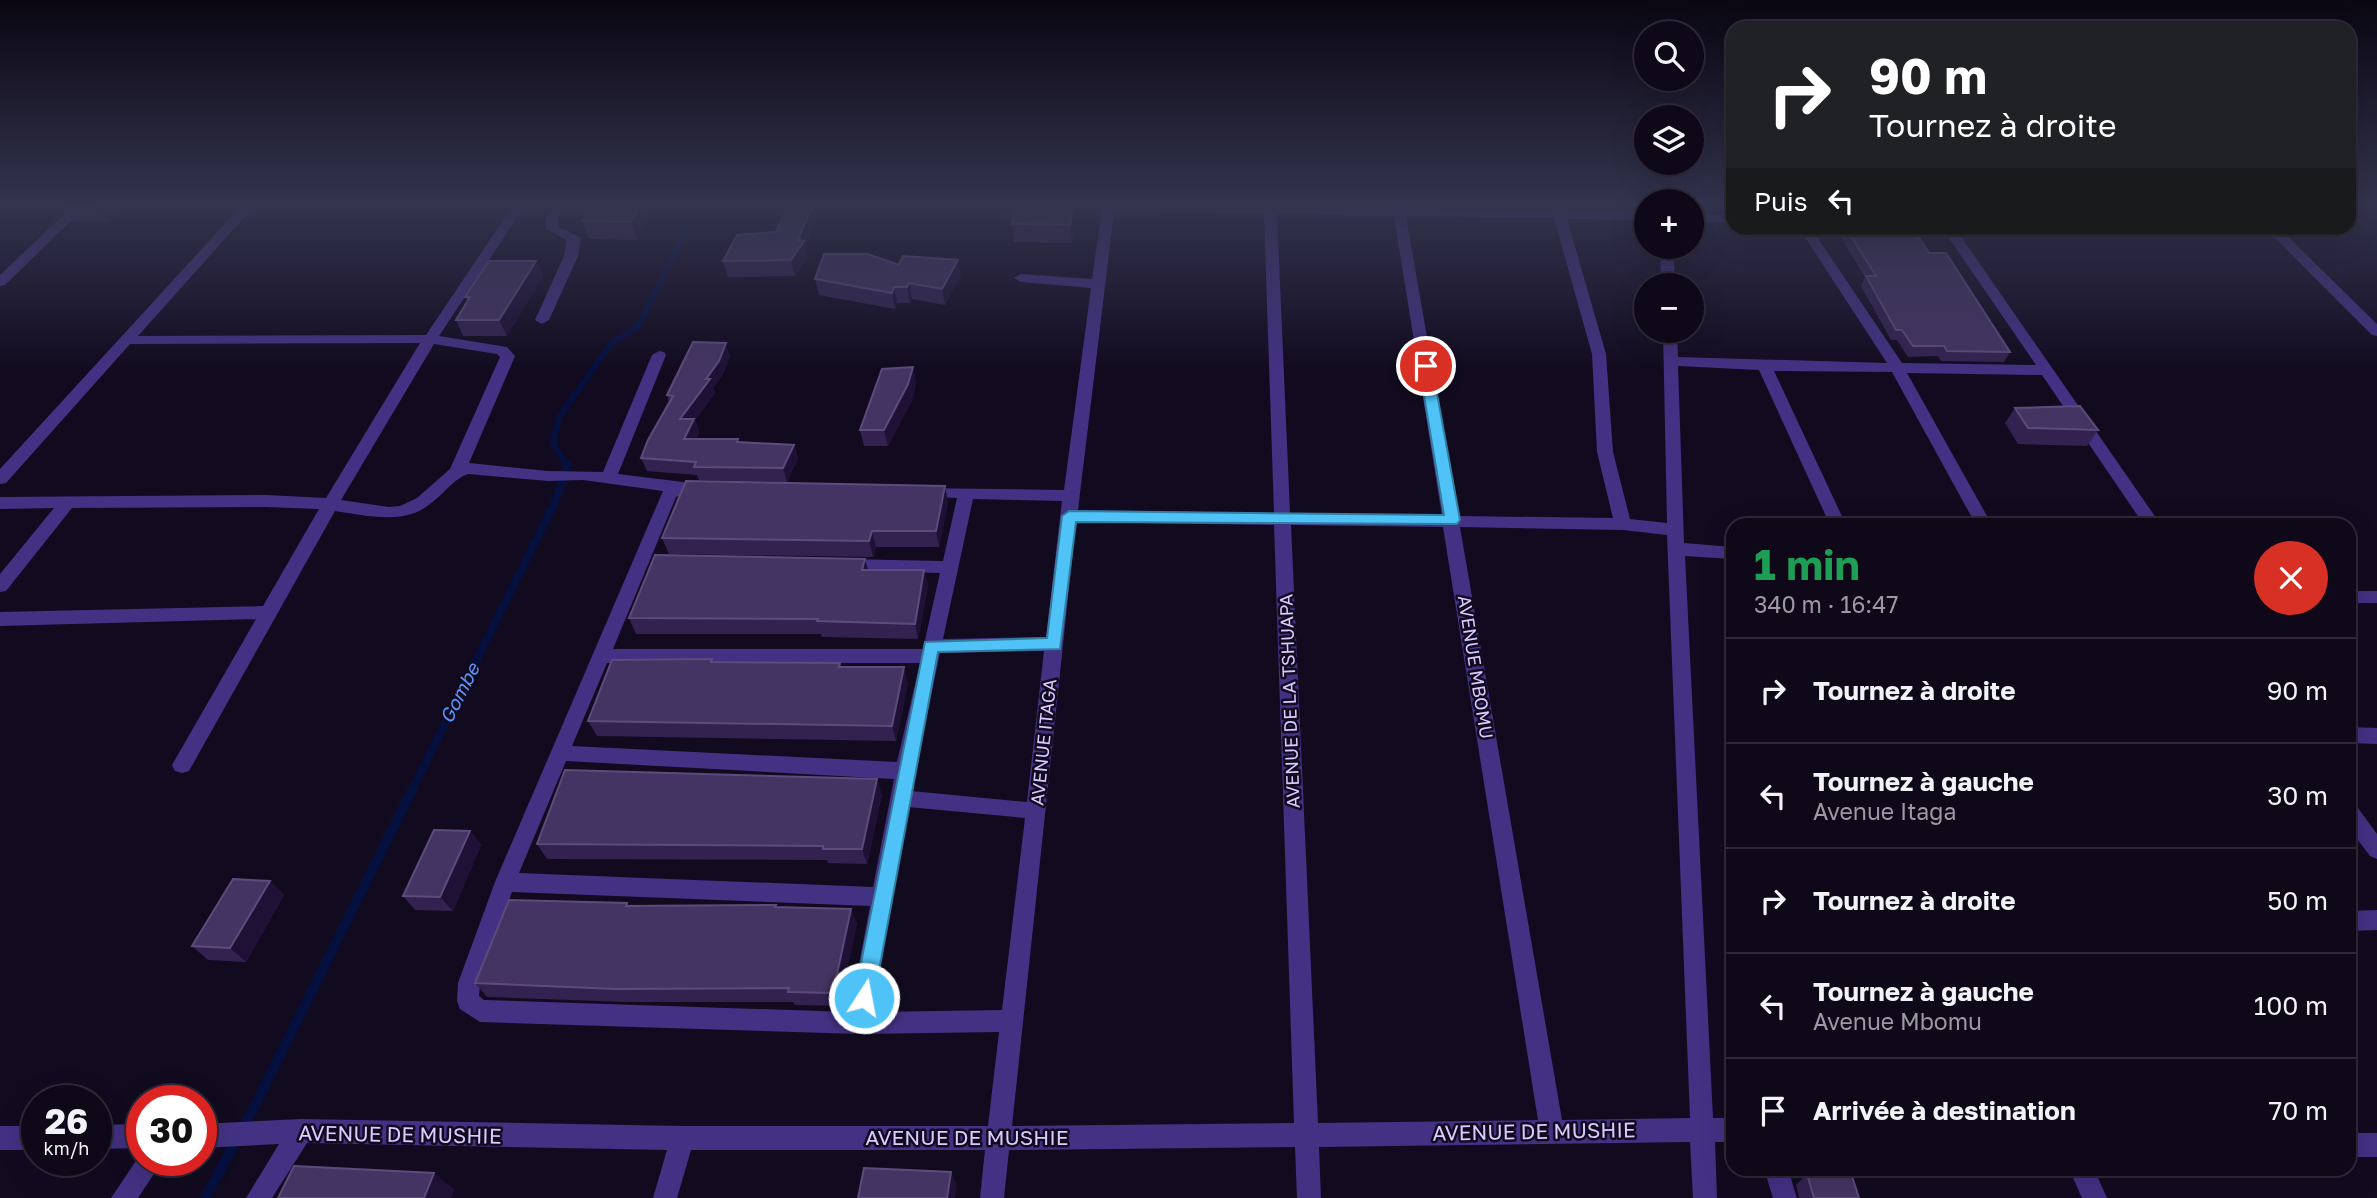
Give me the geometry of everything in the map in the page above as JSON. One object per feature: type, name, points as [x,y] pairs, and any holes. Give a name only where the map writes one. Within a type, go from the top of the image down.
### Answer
[{"type":"street","points":[[0,282],[23,260]]},
{"type":"street","points":[[0,479],[199,260]]},
{"type":"street","points":[[182,765],[328,504],[480,260]]},
{"type":"street","points":[[542,320],[569,260]]},
{"type":"street","name":"AVENUE ITAGA","points":[[992,1198],[1071,496],[1102,260]]},
{"type":"street","name":"AVENUE DE LA TSHUAPA","points":[[1272,260],[1308,1198]]},
{"type":"street","name":"AVENUE MBOMU","points":[[1408,260],[1552,1131]]},
{"type":"street","points":[[1572,260],[1599,354],[1605,452],[1623,524]]},
{"type":"street","points":[[1827,260],[1882,341],[1894,368],[1980,518]]},
{"type":"street","points":[[1972,260],[2149,518]]},
{"type":"street","points":[[2304,260],[2377,332]]},
{"type":"street","points":[[1021,278],[1099,284]]},
{"type":"street","points":[[0,503],[266,501],[328,504],[389,513],[403,511],[424,502],[458,470],[508,356],[502,350],[492,347],[431,339],[127,340]]},
{"type":"street","points":[[1671,343],[1676,539],[1705,1198]]},
{"type":"street","points":[[608,479],[659,355]]},
{"type":"street","points":[[1672,361],[1764,366],[2048,370]]},
{"type":"street","points":[[1764,366],[1835,518]]},
{"type":"street","points":[[458,470],[487,469],[548,476],[583,475],[678,488],[700,488]]},
{"type":"street","points":[[678,488],[669,494],[647,562],[600,656],[505,882],[469,983],[468,1001],[480,1010],[859,1023],[1012,1021]]},
{"type":"street","points":[[902,491],[1071,496]]},
{"type":"street","points":[[859,1023],[905,771],[966,494]]},
{"type":"street","points":[[0,586],[67,503]]},
{"type":"street","points":[[1069,516],[1623,524],[1726,552]]},
{"type":"street","points":[[829,565],[950,567]]},
{"type":"street","points":[[2356,597],[2377,597]]},
{"type":"street","points":[[0,619],[269,612]]},
{"type":"street","points":[[600,656],[930,651],[1054,644]]},
{"type":"street","points":[[2356,735],[2377,736]]},
{"type":"street","points":[[559,753],[905,771]]},
{"type":"street","points":[[900,798],[1035,811]]},
{"type":"street","points":[[2356,821],[2377,850]]},
{"type":"street","points":[[505,882],[883,897]]},
{"type":"street","points":[[2356,920],[2377,920]]},
{"type":"street","name":"AVENUE DE MUSHIE","points":[[217,1136],[301,1131],[682,1138],[1000,1138],[1726,1130]]},
{"type":"street","points":[[258,1198],[301,1131]]},
{"type":"street","points":[[0,1138],[21,1138]]},
{"type":"street","points":[[665,1198],[682,1138]]},
{"type":"street","points":[[2356,1145],[2377,1145]]},
{"type":"street","points":[[123,1198],[139,1176]]},
{"type":"street","points":[[1778,1176],[1785,1198]]},
{"type":"street","points":[[2084,1176],[2095,1198]]},
{"type":"building","points":[[724,260],[791,260],[791,260]]},
{"type":"building","points":[[822,260],[885,260],[899,265],[901,260],[958,260],[942,289],[909,283],[907,287],[894,287],[892,293],[815,279]]},
{"type":"building","points":[[1866,260],[1950,260],[2010,352],[1947,351],[1944,346],[1913,346],[1902,330],[1896,330],[1866,276],[1876,276]]},
{"type":"building","points":[[489,261],[536,261],[499,320],[456,320],[470,297],[465,297]]},
{"type":"building","points":[[693,342],[726,343],[719,361],[706,379],[710,379],[680,419],[694,419],[684,439],[738,439],[737,442],[794,445],[783,468],[694,467],[696,462],[641,458],[673,396],[667,395]]},
{"type":"building","points":[[913,367],[908,384],[884,430],[860,430],[882,369]]},
{"type":"building","points":[[2080,406],[2098,430],[2028,428],[2015,408]]},
{"type":"building","points":[[686,481],[945,486],[936,531],[872,531],[869,541],[662,538]]},
{"type":"building","points":[[655,555],[865,559],[862,570],[924,570],[915,624],[817,621],[818,619],[629,618]]},
{"type":"building","points":[[712,659],[711,662],[840,663],[839,667],[904,667],[892,726],[588,721],[612,660]]},
{"type":"building","points":[[565,770],[877,779],[862,849],[823,849],[823,846],[537,844]]},
{"type":"building","points":[[434,830],[470,831],[440,897],[403,896]]},
{"type":"building","points":[[233,879],[270,881],[230,948],[192,946]]},
{"type":"building","points":[[509,900],[627,903],[626,906],[776,905],[775,907],[851,909],[833,993],[788,992],[789,988],[616,989],[475,983]]},
{"type":"building","points":[[294,1166],[434,1173],[424,1198],[278,1198]]},
{"type":"building","points":[[864,1168],[951,1172],[947,1198],[858,1198]]},
{"type":"building","points":[[1808,1176],[1852,1176],[1859,1198],[1814,1198]]},
{"type":"waterway","name":"Gombe","points":[[567,466],[553,443],[559,417],[611,344],[639,325],[671,260]]},
{"type":"waterway","name":"Gombe","points":[[411,792],[555,502],[568,464]]},
{"type":"waterway","name":"Gombe","points":[[205,1198],[257,1102],[412,790]]},
{"type":"route","points":[[864,998],[905,771],[931,646],[1054,644],[1069,516],[1452,520],[1426,366]]}]
